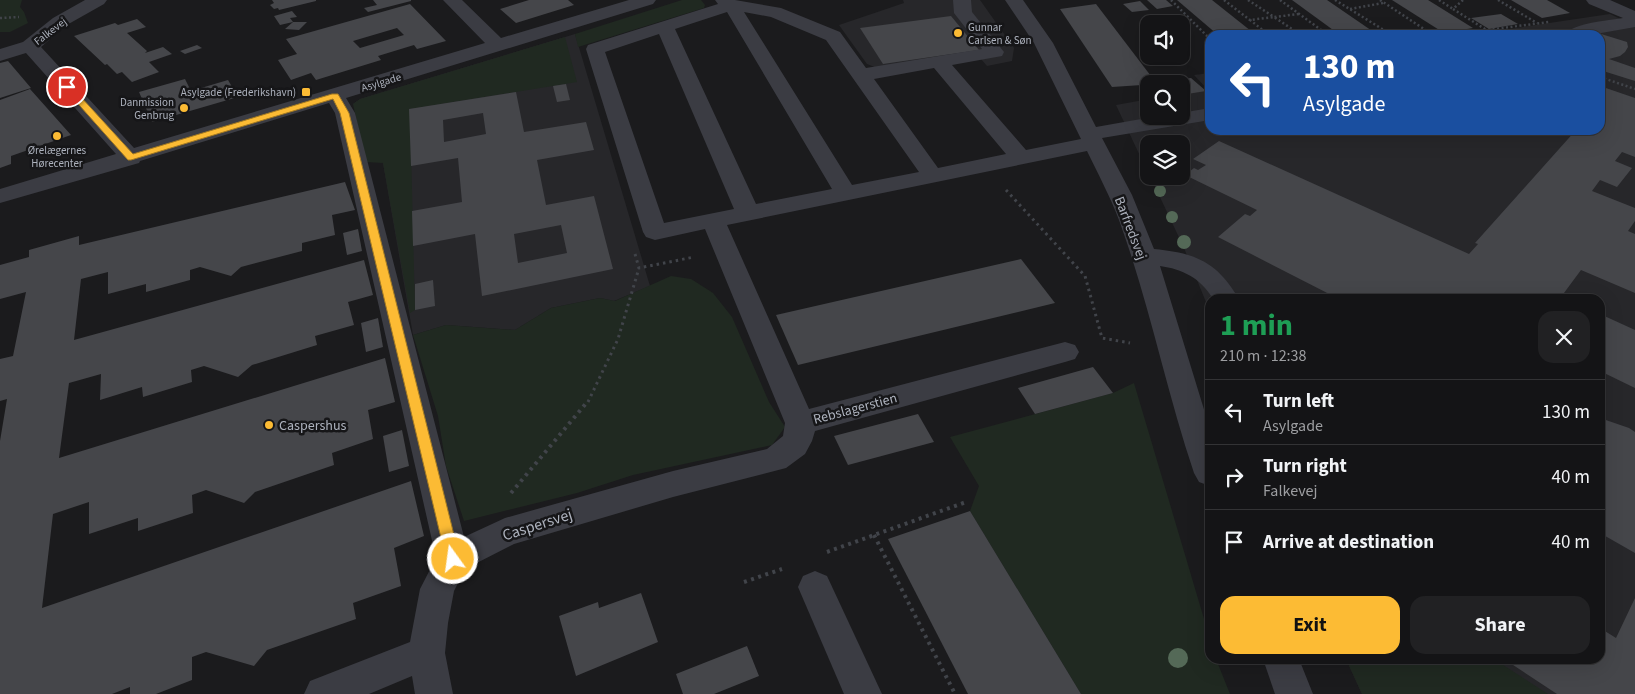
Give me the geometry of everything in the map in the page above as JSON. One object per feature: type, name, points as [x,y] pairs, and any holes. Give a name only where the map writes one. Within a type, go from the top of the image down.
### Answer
[{"type":"street","name":"Falkevej","points":[[98,0],[59,22],[30,46],[131,158]]},
{"type":"street","points":[[452,0],[498,46]]},
{"type":"street","name":"Asylgade","points":[[0,196],[131,158],[648,0]]},
{"type":"street","points":[[862,75],[995,52],[963,13],[962,0]]},
{"type":"street","name":"Barfredsvej","points":[[1014,0],[1048,54],[1131,219],[1205,450]]},
{"type":"street","points":[[1595,0],[1635,17]]},
{"type":"street","points":[[933,176],[833,36],[775,12],[727,2],[595,49],[655,232],[933,176],[1020,158],[1091,138],[1205,115]]},
{"type":"street","points":[[727,2],[846,193]]},
{"type":"street","points":[[1586,30],[1635,22]]},
{"type":"street","points":[[664,26],[748,213]]},
{"type":"street","points":[[0,55],[30,46]]},
{"type":"street","points":[[939,62],[1020,158]]},
{"type":"street","points":[[335,96],[345,113],[453,559],[437,589],[430,623],[427,653],[434,694]]},
{"type":"street","name":"Rebslagerstien","points":[[713,220],[800,423],[1066,352]]},
{"type":"street","points":[[1143,256],[1166,258],[1197,267],[1216,281],[1223,294]]},
{"type":"street","name":"Caspersvej","points":[[453,559],[505,532],[673,484],[775,459],[788,451],[796,443],[800,435],[800,423]]},
{"type":"street","points":[[818,570],[863,694]]},
{"type":"street","points":[[323,694],[427,653]]},
{"type":"street","points":[[1283,664],[1294,694]]},
{"type":"path","points":[[1171,0],[1205,34]]},
{"type":"path","points":[[1224,0],[1263,30]]},
{"type":"path","points":[[1248,0],[1294,30]]},
{"type":"path","points":[[1280,0],[1321,30]]},
{"type":"path","points":[[1336,0],[1384,30]]},
{"type":"path","points":[[1380,0],[1425,30]]},
{"type":"path","points":[[1439,0],[1486,30]]},
{"type":"path","points":[[1453,8],[1463,0]]},
{"type":"path","points":[[1498,0],[1538,23]]},
{"type":"path","points":[[1350,8],[1384,3]]},
{"type":"path","points":[[1250,20],[1300,14]]},
{"type":"path","points":[[1494,30],[1556,21]]},
{"type":"path","points":[[1605,79],[1635,89]]},
{"type":"path","points":[[986,165],[1000,183],[1085,276],[1102,338],[1130,343]]},
{"type":"path","points":[[507,498],[587,403],[618,339],[639,268]]},
{"type":"path","points":[[818,570],[874,535],[966,502]]},
{"type":"path","points":[[874,535],[955,694]]},
{"type":"path","points":[[744,582],[785,568]]},
{"type":"shaded area","points":[[0,0],[22,0],[20,7],[28,23],[10,32],[0,32]]},
{"type":"shaded area","points":[[682,0],[701,0],[705,5],[704,8],[578,47],[575,34]]},
{"type":"shaded area","points":[[903,0],[980,0],[1014,48],[1012,61],[987,66],[976,53],[877,68],[867,64],[839,25],[904,3]]},
{"type":"shaded area","points":[[1610,14],[1635,26],[1635,694],[1362,694],[1348,664],[1605,664],[1605,294],[1205,294],[1205,300],[1184,248],[1154,185],[1190,185],[1190,135],[1140,135],[1140,156],[1116,105],[1140,101],[1140,125],[1190,125],[1190,93],[1205,90],[1205,135],[1605,135],[1605,30],[1503,30]]},
{"type":"shaded area","points":[[575,34],[650,286],[614,301],[600,298],[551,308],[515,330],[446,325],[413,335],[383,163],[353,104],[360,99]]},
{"type":"shaded area","points":[[565,37],[577,82],[410,109],[415,310],[410,313],[383,163],[366,162],[353,104],[360,99]]},
{"type":"shaded area","points":[[1205,74],[1205,87],[1194,75]]},
{"type":"shaded area","points":[[671,276],[691,279],[713,293],[732,317],[769,402],[785,427],[772,445],[633,475],[577,493],[464,521],[446,466],[438,416],[413,335],[446,325],[515,330],[551,308],[600,298],[615,301]]},
{"type":"shaded area","points":[[1134,383],[1205,622],[1205,664],[1218,664],[1230,694],[1081,694],[970,511],[979,486],[950,437],[1113,393]]},
{"type":"shaded area","points":[[1348,664],[1502,664],[1548,694],[1362,694]]},
{"type":"building","points":[[272,0],[316,1],[279,10],[278,8],[274,9],[270,5],[274,3]]},
{"type":"building","points":[[373,0],[411,1],[368,12],[364,8],[377,5]]},
{"type":"building","points":[[529,0],[568,0],[574,5],[516,23],[500,9]]},
{"type":"building","points":[[1147,0],[1166,0],[1173,6],[1157,9]]},
{"type":"building","points":[[1177,0],[1212,0],[1250,30],[1212,30]]},
{"type":"building","points":[[1292,0],[1327,0],[1371,30],[1333,30]]},
{"type":"building","points":[[1392,0],[1428,0],[1473,28],[1439,30]]},
{"type":"building","points":[[1511,0],[1547,0],[1570,13],[1542,18]]},
{"type":"building","points":[[1140,1],[1149,10],[1132,12],[1123,4]]},
{"type":"building","points":[[410,4],[446,41],[417,49],[414,45],[378,56],[381,60],[316,80],[311,73],[291,80],[278,60],[297,54],[286,39]],"holes":[[[397,28],[404,35],[360,48],[353,41]]]},
{"type":"building","points":[[1096,4],[1140,62],[1140,65],[1143,65],[1150,75],[1140,75],[1140,85],[1112,87],[1060,9]]},
{"type":"building","points":[[292,11],[297,17],[290,18],[293,22],[280,25],[274,16]]},
{"type":"building","points":[[1501,14],[1518,24],[1489,29],[1471,18]]},
{"type":"building","points":[[951,16],[979,50],[883,64],[860,28]]},
{"type":"building","points":[[137,19],[146,27],[127,33],[147,51],[145,53],[163,47],[172,54],[149,62],[159,72],[132,82],[122,72],[117,74],[107,64],[105,65],[74,36],[115,23],[118,25]]},
{"type":"building","points":[[293,22],[307,22],[299,30],[285,29]]},
{"type":"building","points":[[1605,35],[1627,42],[1628,47],[1625,52],[1620,56],[1609,59],[1635,68],[1635,81],[1605,72]]},
{"type":"building","points":[[197,45],[202,48],[185,54],[180,51]]},
{"type":"building","points":[[8,61],[31,88],[0,98],[0,63]]},
{"type":"building","points":[[1190,78],[1205,90],[1190,94]]},
{"type":"building","points":[[185,79],[191,91],[228,80],[238,97],[152,122],[139,92]]},
{"type":"building","points":[[566,84],[570,100],[557,102],[553,86]]},
{"type":"building","points":[[1605,88],[1635,98],[1635,157],[1622,152],[1615,161],[1632,168],[1617,187],[1600,180],[1592,191],[1635,208],[1635,221],[1628,231],[1635,234],[1635,293],[1581,270],[1563,294],[1329,294],[1218,237],[1245,214],[1250,216],[1257,210],[1190,177],[1190,171],[1194,168],[1198,170],[1206,165],[1193,159],[1219,141],[1469,254],[1478,244],[1475,243],[1572,135],[1605,135]]},
{"type":"building","points":[[30,89],[71,135],[11,156],[11,164],[0,168],[0,100]]},
{"type":"building","points":[[516,92],[524,132],[586,122],[594,150],[537,160],[546,205],[594,196],[613,269],[482,296],[475,234],[413,246],[412,211],[462,202],[458,158],[411,166],[409,109]],"holes":[[[483,113],[486,134],[444,142],[443,120]],[[561,225],[567,253],[518,263],[514,234]]]},
{"type":"building","name":"Caspershus","points":[[345,182],[355,210],[332,215],[335,235],[302,243],[302,251],[241,267],[231,276],[200,267],[190,270],[190,280],[146,292],[146,284],[108,294],[108,272],[81,279],[74,340],[364,260],[373,295],[348,302],[354,325],[315,336],[317,345],[252,365],[238,377],[204,366],[191,370],[192,382],[143,397],[142,387],[100,400],[101,374],[69,383],[59,458],[385,358],[395,402],[368,410],[373,439],[332,453],[334,465],[255,492],[244,503],[206,490],[192,495],[193,513],[138,531],[138,518],[89,534],[89,502],[53,514],[42,608],[411,481],[424,536],[394,548],[401,586],[353,603],[356,619],[267,650],[254,666],[206,652],[192,657],[192,680],[156,694],[130,694],[130,687],[112,694],[0,694],[0,441],[7,399],[0,401],[0,359],[13,356],[26,292],[0,299],[0,265],[29,257],[29,250],[79,236],[79,245]]},
{"type":"building","points":[[358,229],[362,251],[347,255],[343,233]]},
{"type":"building","points":[[1021,259],[1055,303],[798,365],[776,315]]},
{"type":"building","points":[[433,280],[435,306],[415,310],[415,284]]},
{"type":"building","points":[[1605,316],[1635,330],[1635,388],[1605,373]]},
{"type":"building","points":[[378,318],[383,347],[366,352],[361,323]]},
{"type":"building","points":[[1093,367],[1113,393],[1035,414],[1018,388]]},
{"type":"building","points":[[918,414],[934,442],[848,465],[834,436]]},
{"type":"building","points":[[1605,420],[1635,432],[1635,553],[1605,536]]},
{"type":"building","points":[[402,430],[409,466],[389,472],[383,436]]},
{"type":"building","points":[[970,511],[1081,694],[968,694],[888,539]]},
{"type":"building","points":[[641,593],[658,642],[576,676],[559,616],[598,602],[599,608]]},
{"type":"building","points":[[1635,598],[1635,694],[1557,694],[1512,664],[1605,664],[1605,631],[1616,638]]},
{"type":"building","points":[[747,646],[759,676],[714,694],[683,694],[676,674]]},
{"type":"place","name":"Gunnar Carlsen & Søn","points":[[958,33]]},
{"type":"place","name":"Asylgade (Frederikshavn)","points":[[306,92]]},
{"type":"place","name":"Danmission Genbrug","points":[[184,108]]},
{"type":"place","name":"Ørelægernes Hørecenter","points":[[57,136]]},
{"type":"place","name":"Caspershus","points":[[269,425]]},
{"type":"route","points":[[67,87],[131,158],[335,96],[345,113],[453,559]]}]
